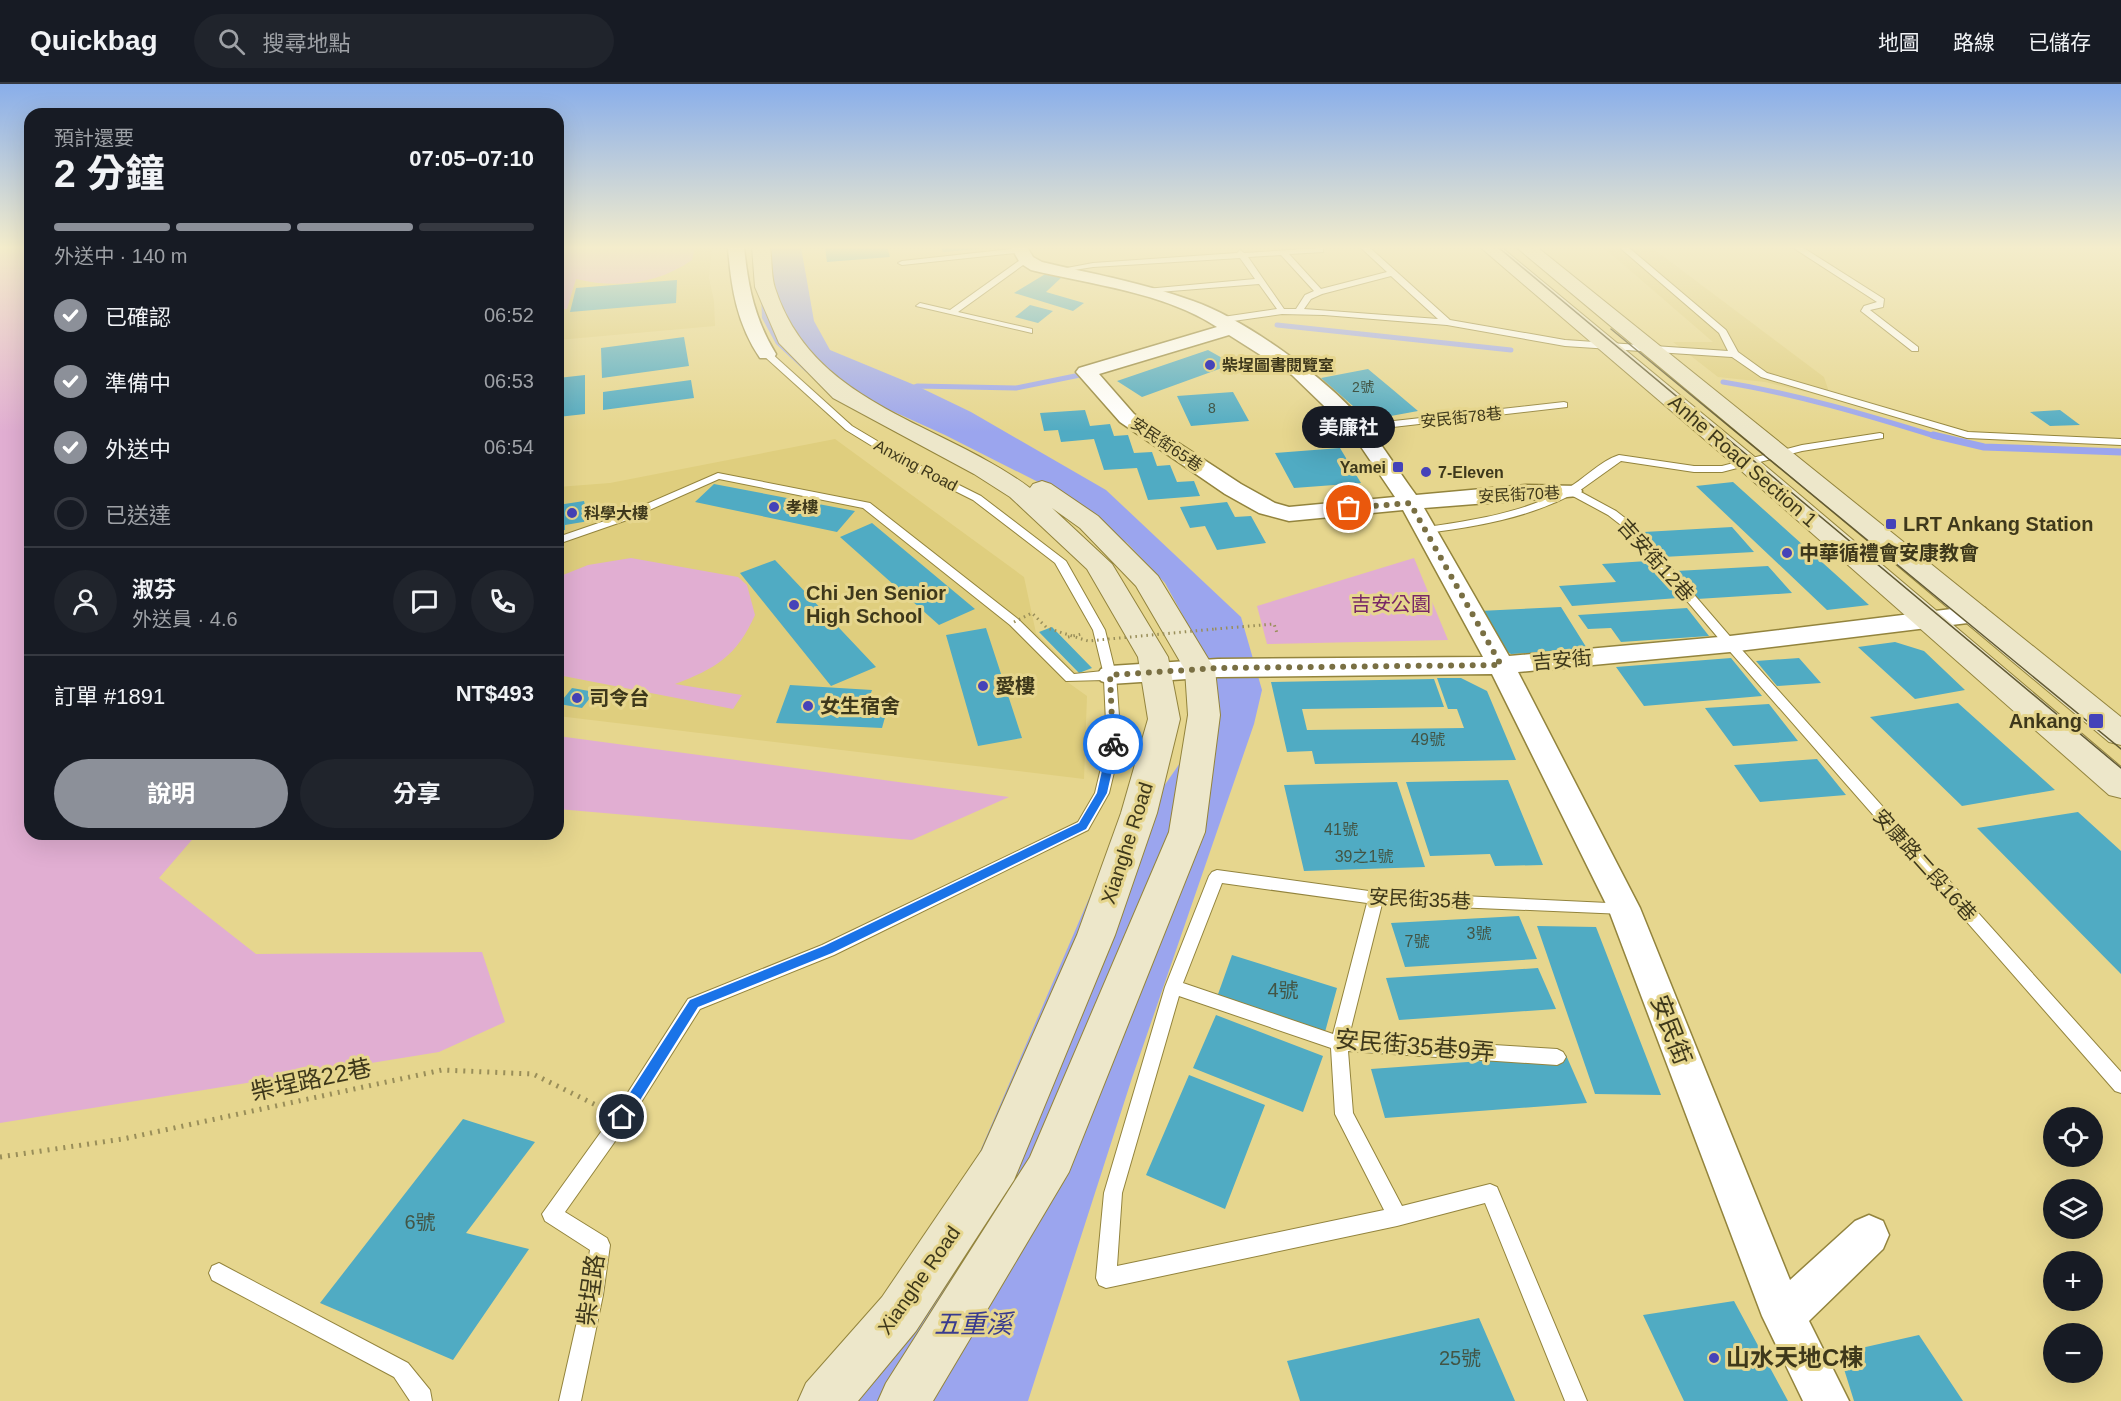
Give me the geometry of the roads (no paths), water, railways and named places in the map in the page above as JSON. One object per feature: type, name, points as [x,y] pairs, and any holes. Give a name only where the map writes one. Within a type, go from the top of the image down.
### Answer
[{"type":"main road","name":"Xianghe Road","points":[[775,308],[790,343],[841,393],[983,469],[1028,500],[1098,564],[1153,657],[1158,674],[1164,719],[1139,813],[1096,935],[998,1165],[899,1314],[825,1401]]},
{"type":"main road","points":[[798,308],[814,338],[874,396],[914,415],[1027,478],[1089,522],[1148,582],[1209,669],[1187,832],[1046,1172],[904,1401]]},
{"type":"main road","name":"Anhe Road Section 1","points":[[1563,308],[1747,463],[2121,786]]},
{"type":"main road","name":"Anhe Road Section 1","points":[[1600,308],[2121,734]]},
{"type":"street","name":"Anxing Road","points":[[743,308],[750,328],[767,354]]},
{"type":"street","name":"安民街","points":[[1196,308],[1226,324],[1299,371],[1358,428],[1427,530],[1501,665],[1624,908],[1783,1316],[1827,1401]]},
{"type":"street","name":"安民街65巷","points":[[1226,324],[1086,372],[1127,418],[1233,489],[1267,508],[1289,514],[1410,503]]},
{"type":"street","name":"安民街70巷","points":[[1410,503],[1526,492],[1570,491]]},
{"type":"street","name":"吉安街","points":[[1110,675],[1158,674],[1209,669],[1501,665],[1730,644],[1976,614]]},
{"type":"street","points":[[1783,1316],[1869,1235]]},
{"type":"lane","points":[[931,308],[1029,331]]},
{"type":"lane","points":[[952,313],[957,308]]},
{"type":"lane","points":[[1432,308],[1447,322]]},
{"type":"lane","points":[[1695,308],[1723,332],[1734,354],[1764,375],[1967,435],[2121,442]]},
{"type":"lane","points":[[1867,308],[1864,312],[1915,349]]},
{"type":"lane","points":[[1226,324],[1282,311],[1299,311],[1447,322],[1565,343],[1734,354]]},
{"type":"lane","name":"Anxing Road","points":[[767,354],[849,428],[907,463],[977,498],[1060,561],[1099,630],[1110,675]]},
{"type":"lane","name":"安民街78巷","points":[[1358,428],[1564,405]]},
{"type":"lane","points":[[1747,463],[1802,448],[1880,436]]},
{"type":"lane","name":"安民街70巷","points":[[1570,491],[1619,458],[1707,470],[1747,463]]},
{"type":"lane","points":[[564,540],[623,518],[718,476],[866,505],[1014,622],[1071,678],[1110,675]]},
{"type":"lane","points":[[1427,530],[1507,515],[1549,502],[1570,491]]},
{"type":"lane","name":"吉安街12巷","points":[[1570,491],[1612,513],[1630,527],[1730,644]]},
{"type":"lane","name":"安康路二段16巷","points":[[1730,644],[2121,1085]]},
{"type":"lane","name":"柴埕路","points":[[570,1401],[593,1294],[600,1245],[552,1214],[622,1117],[694,1004],[828,950],[1083,826],[1102,793],[1114,743],[1110,675]]},
{"type":"lane","name":"安民街35巷","points":[[1173,987],[1216,876],[1376,898],[1624,908]]},
{"type":"lane","points":[[1376,898],[1339,1043],[1344,1114],[1397,1217]]},
{"type":"lane","points":[[1173,987],[1113,1193],[1106,1278],[1397,1217],[1490,1193],[1576,1401]]},
{"type":"lane","name":"安民街35巷9弄","points":[[1173,987],[1339,1043],[1557,1057]]},
{"type":"lane","points":[[219,1272],[401,1370],[422,1398],[421,1401]]},
{"type":"water","name":"五重溪","points":[[762,308],[812,308],[814,321],[830,350],[917,386],[971,412],[1106,490],[1241,617],[1262,690],[1254,724],[1132,1078],[1028,1401],[804,1401],[941,1242],[1093,889],[1182,760],[1198,643],[1165,583],[1127,543],[1042,484],[945,435],[806,372],[776,344],[762,318]]},
{"type":"waterway","points":[[1277,325],[1511,350]]},
{"type":"waterway","points":[[909,389],[917,386],[1016,388],[1080,375]]},
{"type":"waterway","points":[[1723,382],[1805,399],[1938,437]]},
{"type":"waterway","points":[[1933,435],[1984,447],[2121,452]]},
{"type":"tram line","points":[[1571,308],[2121,768]]},
{"type":"tram line","points":[[1611,329],[2121,749]]},
{"type":"place","name":"柴埕圖書閱覽室","points":[[1210,365]]},
{"type":"place","name":"Yamei","points":[[1398,467]]},
{"type":"place","name":"7-Eleven","points":[[1426,472]]},
{"type":"place","name":"孝樓","points":[[774,507]]},
{"type":"place","name":"美廉社","points":[[1349,508]]},
{"type":"place","name":"科學大樓","points":[[572,513]]},
{"type":"place","name":"LRT Ankang Station","points":[[1891,524]]},
{"type":"place","name":"中華循禮會安康教會","points":[[1787,553]]},
{"type":"place","name":"Chi Jen Senior High School","points":[[794,605]]},
{"type":"place","name":"愛樓","points":[[983,686]]},
{"type":"place","name":"司令台","points":[[577,698]]},
{"type":"place","name":"女生宿舍","points":[[808,706]]},
{"type":"place","name":"Ankang","points":[[2096,721]]},
{"type":"place","name":"山水天地C棟","points":[[1714,1358]]},
{"type":"park label","name":"吉安公園","points":[[1391,604]]}]
